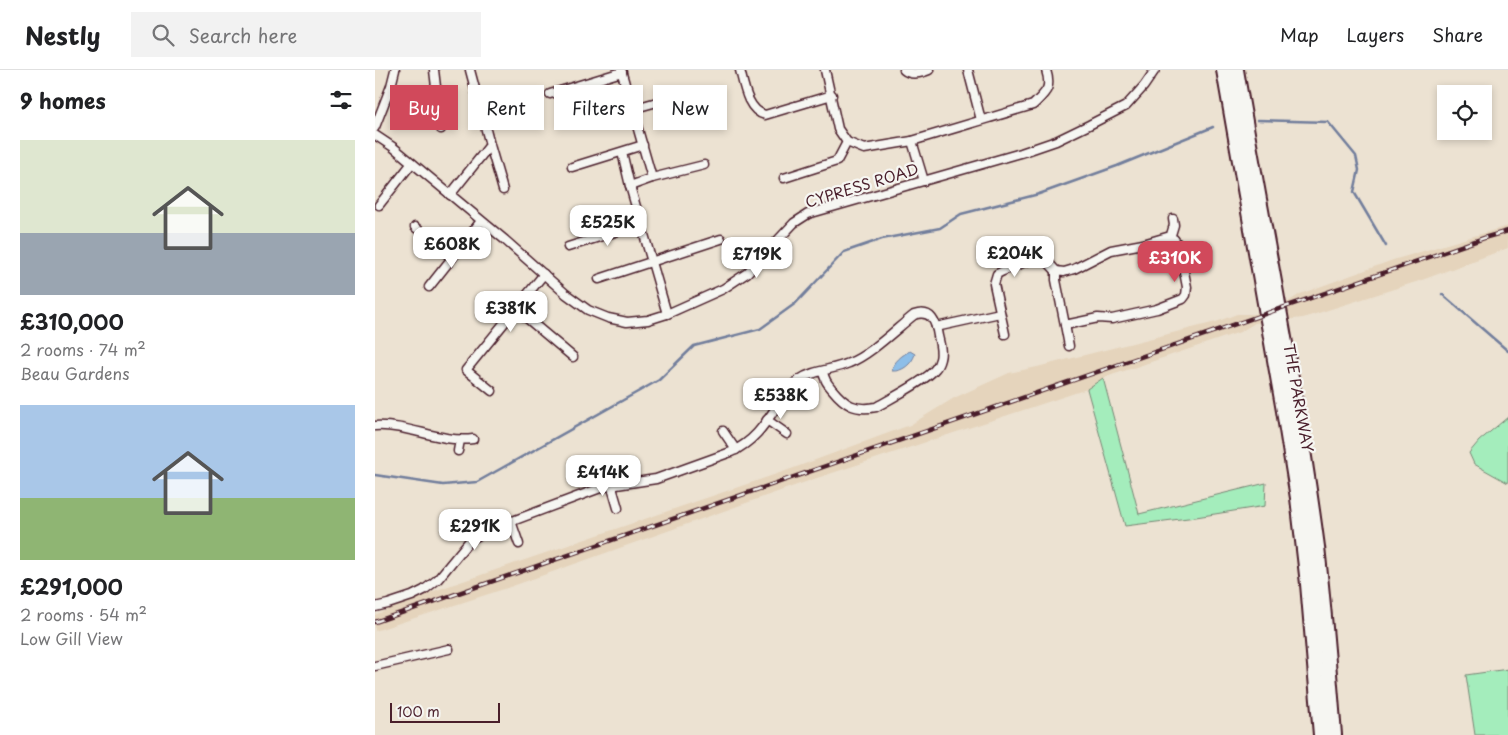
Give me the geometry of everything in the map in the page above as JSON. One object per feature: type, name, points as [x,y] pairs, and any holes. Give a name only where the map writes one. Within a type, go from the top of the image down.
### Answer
[{"type":"highway","name":"THE PARKWAY","points":[[1223,70],[1298,498],[1308,584],[1321,735]]},
{"type":"highway","name":"THE PARKWAY","points":[[1236,70],[1317,548],[1334,735]]},
{"type":"street","points":[[375,127],[391,86],[395,70]]},
{"type":"street","points":[[434,70],[436,85]]},
{"type":"street","points":[[470,70],[503,190]]},
{"type":"street","points":[[740,70],[749,102],[761,114],[765,115],[832,95]]},
{"type":"street","points":[[825,70],[838,129],[847,142],[864,149],[912,141],[1033,105],[1047,91],[1049,80],[1045,70]]},
{"type":"street","points":[[904,70],[907,73],[919,74],[929,70]]},
{"type":"street","points":[[969,70],[981,120]]},
{"type":"street","name":"CYPRESS ROAD","points":[[375,134],[393,147],[566,294],[588,310],[608,318],[627,322],[648,320],[667,314],[723,289],[747,273],[794,223],[808,214],[924,182],[1056,141],[1126,106],[1145,86],[1155,70]]},
{"type":"street","points":[[550,94],[622,71],[626,85]]},
{"type":"street","points":[[638,130],[652,178]]},
{"type":"street","points":[[912,141],[924,182]]},
{"type":"street","points":[[784,178],[837,161],[847,142]]},
{"type":"street","points":[[450,195],[491,145]]},
{"type":"street","points":[[572,167],[643,145]]},
{"type":"street","points":[[622,152],[640,224],[667,314]]},
{"type":"street","points":[[379,205],[412,163]]},
{"type":"street","points":[[630,186],[704,164]]},
{"type":"street","points":[[1171,238],[1174,224],[1173,219]]},
{"type":"street","points":[[429,288],[481,221]]},
{"type":"street","points":[[568,247],[640,224]]},
{"type":"street","points":[[415,227],[452,258]]},
{"type":"street","points":[[1056,271],[1064,272],[1074,269],[1111,250],[1171,238],[1177,241],[1179,246],[1187,287],[1186,295],[1183,299],[1157,309],[1065,325]]},
{"type":"street","points":[[599,279],[721,239]]},
{"type":"street","points":[[1005,334],[994,284],[996,277],[1000,272],[1029,260],[1047,260],[1056,271],[1056,280],[1069,346]]},
{"type":"street","points":[[492,390],[465,370],[544,274]]},
{"type":"street","points":[[516,309],[573,357]]},
{"type":"street","points":[[936,327],[1000,313]]},
{"type":"street","points":[[375,606],[388,604],[425,590],[438,579],[471,539],[494,528],[603,487],[656,479],[736,450],[750,441],[794,384],[809,374],[850,363],[860,358],[914,315],[930,316],[935,322],[941,352],[940,359],[933,372],[876,407],[867,409],[857,408],[839,398],[824,378],[823,371]]},
{"type":"street","points":[[767,420],[787,434]]},
{"type":"street","points":[[375,426],[392,426],[460,440],[473,439]]},
{"type":"street","points":[[723,431],[736,450]]},
{"type":"street","points":[[458,451],[460,440]]},
{"type":"street","points":[[613,485],[618,508]]},
{"type":"street","points":[[511,521],[519,544]]},
{"type":"street","points":[[375,666],[449,649]]},
{"type":"shaded area","points":[[1508,226],[1508,248],[1422,280],[1303,318],[1255,323],[1240,332],[1103,378],[1087,389],[814,479],[507,588],[375,631],[375,615],[434,591],[791,469],[910,425],[954,398],[1009,373],[1216,322],[1237,314],[1254,314],[1288,302],[1300,294],[1393,260]]},
{"type":"green space","points":[[1103,378],[1139,514],[1266,483],[1265,506],[1125,526],[1087,389]]},
{"type":"green space","points":[[1508,417],[1508,483],[1474,464],[1469,453],[1479,441]]},
{"type":"green space","points":[[1508,669],[1508,735],[1475,735],[1466,675]]},
{"type":"water","points":[[910,351],[915,354],[909,364],[903,369],[892,371],[898,359]]},
{"type":"waterway","points":[[1257,120],[1328,122],[1356,156],[1359,170],[1354,192],[1386,246]]},
{"type":"waterway","points":[[375,475],[443,485],[477,482],[659,380],[694,346],[760,329],[796,303],[844,252],[882,239],[940,228],[961,214],[1039,194],[1117,166],[1213,127]]},
{"type":"waterway","points":[[1442,294],[1508,351]]},
{"type":"railway","points":[[375,622],[1508,231]]}]
